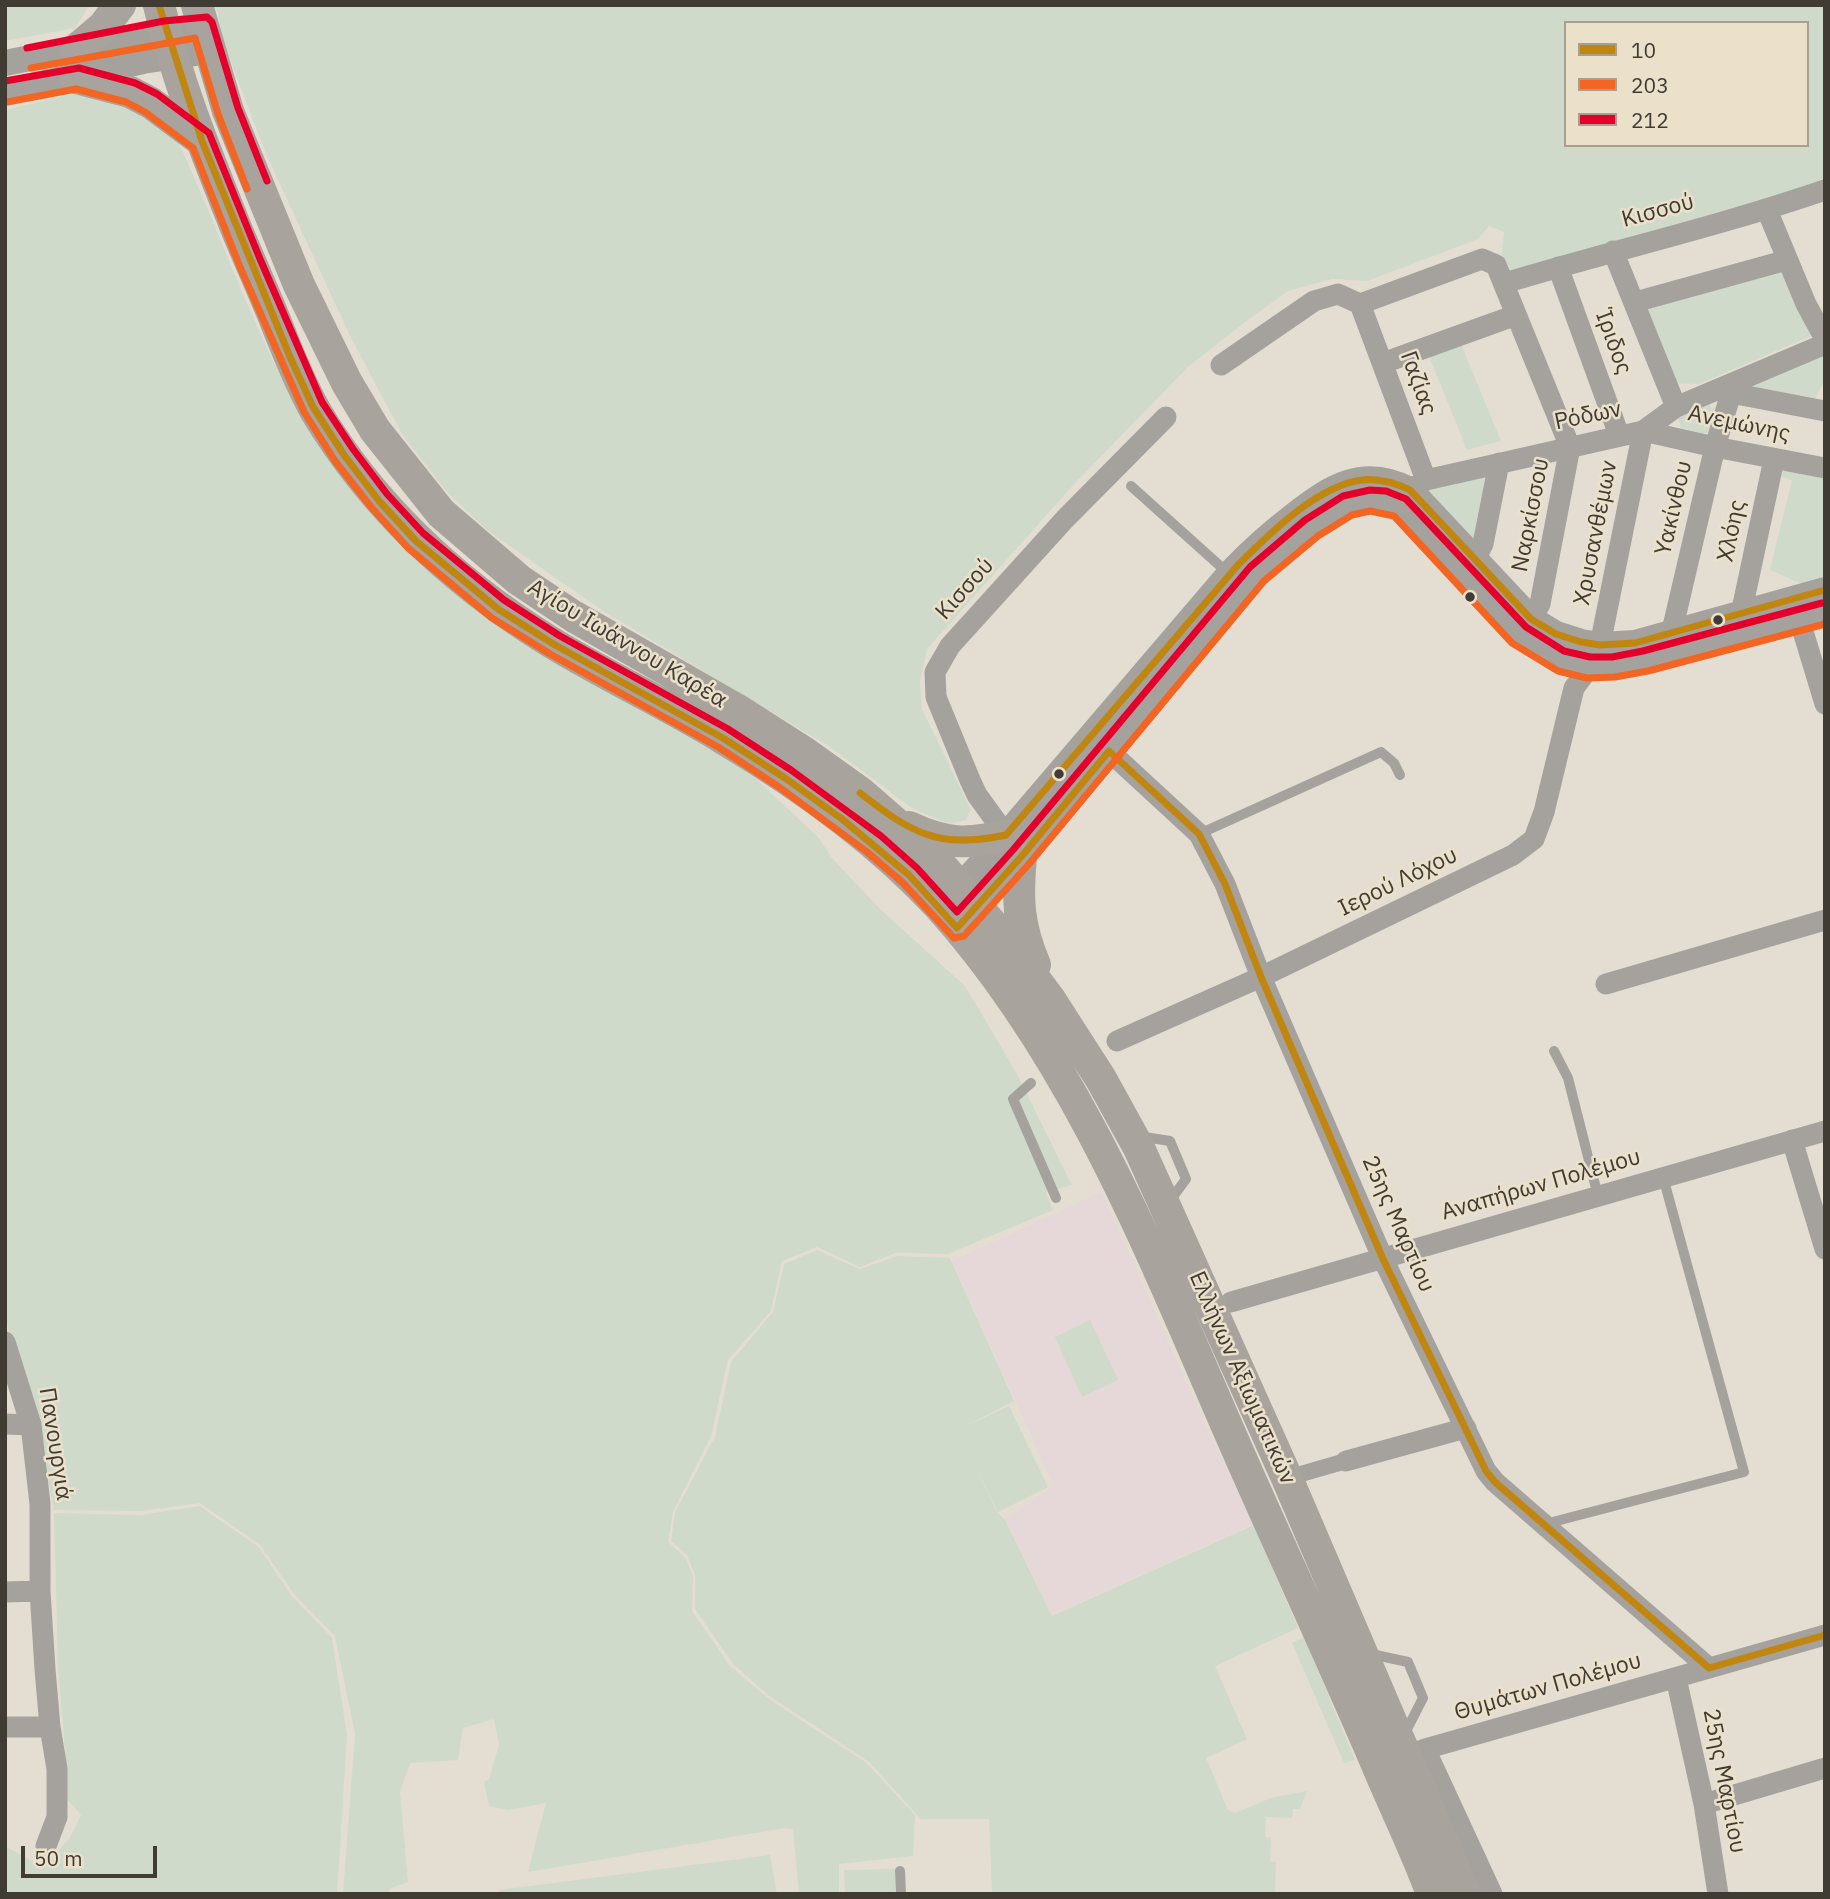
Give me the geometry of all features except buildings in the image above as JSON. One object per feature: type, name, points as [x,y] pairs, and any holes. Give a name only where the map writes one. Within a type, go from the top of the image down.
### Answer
[{"type":"main road","points":[[120,5],[76,63],[141,97],[174,118],[202,141]]},
{"type":"main road","name":"Αγίου Ιωάννου Καρέα","points":[[203,28],[234,128],[279,239],[330,351],[375,430],[442,513],[519,580],[573,616],[805,753],[895,821],[930,853],[959,907]]},
{"type":"main road","name":"Αγίου Ιωάννου Καρέα","points":[[166,31],[202,141],[250,263],[313,407],[344,455],[379,501],[416,541],[498,609],[555,645],[723,738],[785,778],[874,844],[909,875],[959,907]]},
{"type":"main road","points":[[895,821],[936,839],[983,841],[1014,846],[1022,931],[1049,998]]},
{"type":"main road","name":"Ελλήνων Αξιωματικών","points":[[959,907],[1049,998],[1101,1079],[1132,1135],[1287,1478],[1360,1652],[1411,1749],[1468,1880]]},
{"type":"main road","name":"Ελλήνων Αξιωματικών","points":[[959,907],[1071,1093],[1121,1189],[1432,1894]]},
{"type":"street","name":"Αγίου Ιωάννου Καρέα","points":[[5,92],[166,31],[203,28]]},
{"type":"street","name":"Αγίου Ιωάννου Καρέα","points":[[5,63],[76,63]]},
{"type":"street","name":"Κισσού","points":[[1360,304],[1482,259],[1500,274],[1558,267],[1823,195]]},
{"type":"street","points":[[1767,209],[1787,260],[1815,300],[1825,341]]},
{"type":"street","points":[[1613,251],[1676,407]]},
{"type":"street","points":[[1634,302],[1787,260]]},
{"type":"street","name":"Ίριδος","points":[[1558,267],[1619,435]]},
{"type":"street","name":"Ναρκίσσου","points":[[1500,274],[1570,447],[1540,604],[1531,618]]},
{"type":"street","points":[[1221,365],[1314,301],[1338,294],[1360,304]]},
{"type":"street","name":"Γαζίας","points":[[1360,304],[1383,363],[1412,492]]},
{"type":"street","points":[[1383,363],[1516,315]]},
{"type":"street","name":"Ρόδων","points":[[1412,492],[1499,463],[1643,431],[1676,407],[1729,390],[1825,341]]},
{"type":"street","points":[[1729,390],[1823,407]]},
{"type":"street","name":"Υακίνθου","points":[[1671,635],[1729,390]]},
{"type":"street","name":"Κισσού","points":[[1014,846],[977,795],[970,780],[936,697],[935,672],[950,646],[1065,519],[1166,417]]},
{"type":"street","name":"Ανεμώνης","points":[[1643,431],[1825,468]]},
{"type":"street","name":"Χρυσανθέμων","points":[[1595,656],[1643,431]]},
{"type":"street","name":"Χλόης","points":[[1741,614],[1774,459]]},
{"type":"street","points":[[1475,559],[1483,544],[1499,463]]},
{"type":"street","points":[[1014,846],[1229,574],[1256,546],[1320,495],[1349,481],[1375,478],[1396,482],[1412,492],[1531,618],[1614,667],[1645,661],[1806,610],[1825,590]]},
{"type":"street","points":[[959,907],[1014,846],[1109,751],[1257,574],[1312,528],[1348,505],[1369,500],[1383,501],[1412,492]]},
{"type":"street","points":[[1412,492],[1519,635],[1560,661],[1595,656],[1741,614],[1806,610]]},
{"type":"street","points":[[1806,610],[1825,704]]},
{"type":"street","name":"Ιερού Λόχου","points":[[1117,1041],[1261,976],[1513,855],[1534,839],[1544,812],[1574,688],[1595,656]]},
{"type":"street","name":"25ης Μαρτίου","points":[[1109,751],[1199,834],[1225,884],[1261,976],[1383,1259],[1490,1477],[1709,1668]]},
{"type":"street","points":[[1606,984],[1825,920]]},
{"type":"street","name":"Αναπήρων Πολέμου","points":[[1231,1301],[1825,1131]]},
{"type":"street","points":[[1792,1140],[1825,1249]]},
{"type":"street","name":"Πανουργιά","points":[[5,1342],[19,1379],[30,1425],[40,1504],[40,1591],[50,1727],[57,1769],[57,1817],[46,1846]]},
{"type":"street","points":[[5,1424],[30,1425]]},
{"type":"street","points":[[1287,1478],[1466,1429]]},
{"type":"street","points":[[5,1592],[40,1591]]},
{"type":"street","name":"Θυµάτων Πολέµου","points":[[1411,1749],[1825,1636]]},
{"type":"street","name":"25ης Μαρτίου","points":[[1676,1678],[1704,1804],[1718,1894]]},
{"type":"street","points":[[5,1727],[50,1727]]},
{"type":"street","points":[[1704,1804],[1825,1768]]},
{"type":"street","name":"Ελλήνων Αξιωματικών","points":[[1468,1880],[1492,1894]]},
{"type":"lane","points":[[1131,486],[1229,574]]},
{"type":"lane","points":[[1199,834],[1381,752],[1394,763],[1400,775]]},
{"type":"lane","points":[[1554,1051],[1568,1078],[1598,1196]]},
{"type":"lane","points":[[1031,1083],[1013,1100],[1056,1198]]},
{"type":"lane","points":[[1544,1524],[1744,1472],[1663,1177]]},
{"type":"lane","points":[[900,1871],[901,1894]]},
{"type":"shaded area","points":[[1102,1192],[1203,1420],[1253,1524],[1052,1615],[1006,1519],[1054,1486],[952,1261]]},
{"type":"green space","points":[[5,5],[97,5],[88,8],[75,28],[5,41]]},
{"type":"green space","points":[[216,5],[1825,5],[1825,184],[1507,278],[1501,261],[1504,232],[1489,226],[1478,239],[1367,281],[1332,279],[1288,291],[1189,366],[1075,483],[927,649],[920,681],[922,709],[971,810],[966,820],[949,824],[913,809],[830,747],[603,611],[487,530],[446,491],[402,434],[351,338],[266,154],[224,44]]},
{"type":"green space","points":[[75,93],[117,100],[172,133],[183,152],[275,364],[319,444],[344,480],[655,715],[753,776],[819,838],[831,857],[880,909],[965,986],[1016,1072],[1072,1185],[1046,1192],[1053,1210],[948,1254],[896,1253],[860,1267],[817,1247],[782,1261],[771,1311],[728,1360],[711,1436],[673,1512],[668,1542],[686,1558],[693,1576],[692,1611],[730,1666],[769,1699],[867,1763],[915,1815],[913,1856],[839,1864],[839,1894],[799,1894],[793,1829],[785,1828],[528,1872],[546,1803],[508,1810],[489,1806],[484,1782],[489,1779],[499,1745],[494,1719],[463,1728],[458,1760],[410,1763],[400,1792],[408,1882],[389,1889],[388,1894],[343,1894],[355,1734],[335,1636],[294,1594],[260,1545],[200,1503],[141,1511],[54,1510],[36,1423],[5,1317],[5,110]]},
{"type":"green space","points":[[1781,269],[1813,335],[1699,384],[1671,383],[1645,314],[1654,300]]},
{"type":"green space","points":[[1461,344],[1501,441],[1467,450],[1429,356]]},
{"type":"green space","points":[[1825,350],[1825,379],[1813,403],[1752,389],[1748,381]]},
{"type":"green space","points":[[1707,402],[1718,413],[1715,429],[1705,434],[1681,428],[1677,415]]},
{"type":"green space","points":[[1797,470],[1825,475],[1825,579],[1804,585],[1770,570],[1792,480],[1779,476],[1781,471]]},
{"type":"green space","points":[[1491,474],[1476,543],[1425,489]]},
{"type":"green space","points":[[817,1250],[860,1269],[897,1256],[950,1258],[1014,1401],[966,1426],[1009,1406],[1048,1487],[998,1512],[971,1458],[997,1512],[1005,1520],[1052,1616],[1254,1525],[1298,1628],[1215,1666],[1247,1739],[1206,1758],[1228,1810],[1235,1813],[1271,1798],[1307,1791],[1300,1809],[1293,1809],[1292,1818],[1266,1817],[1265,1837],[1271,1838],[1270,1861],[1276,1862],[1275,1894],[992,1894],[989,1819],[921,1819],[869,1762],[768,1695],[733,1664],[695,1609],[695,1576],[687,1555],[671,1541],[675,1512],[715,1437],[731,1362],[773,1312],[784,1264]]},
{"type":"green space","points":[[1090,1320],[1118,1380],[1082,1397],[1055,1337]]},
{"type":"green space","points":[[199,1506],[259,1547],[292,1596],[332,1638],[347,1735],[337,1894],[5,1894],[5,1846],[43,1867],[69,1839],[81,1815],[66,1798],[58,1667],[54,1513],[141,1515]]},
{"type":"green space","points":[[1304,1637],[1355,1760],[1344,1763],[1292,1643]]},
{"type":"green space","points":[[770,1855],[777,1894],[500,1894],[499,1890]]},
{"type":"green space","points":[[895,1869],[895,1894],[845,1894],[844,1870]]},
{"type":"transit line","name":"10","points":[[159,5],[202,141],[313,407],[344,455],[379,501],[416,541],[498,609],[555,645],[723,738],[785,778],[842,819],[909,875],[957,928],[1021,857],[1109,751],[1199,834],[1225,884],[1261,977],[1383,1259],[1486,1471],[1495,1482],[1709,1668],[1825,1635]]},
{"type":"transit line","name":"212","points":[[27,48],[164,21],[207,17],[212,22],[238,108],[267,181]]},
{"type":"transit line","name":"203","points":[[31,68],[195,38],[218,114],[247,189]]},
{"type":"transit line","name":"212","points":[[5,81],[79,68],[135,83],[157,94],[209,133],[322,402],[387,494],[423,533],[504,600],[560,636],[728,729],[791,770],[881,836],[917,868],[957,912],[1013,850],[1250,567],[1305,520],[1343,496],[1370,490],[1386,491],[1406,499],[1526,627],[1564,651],[1590,657],[1612,657],[1643,651],[1822,603]]},
{"type":"transit line","name":"203","points":[[7,102],[76,89],[126,102],[145,112],[193,148],[240,267],[304,412],[335,461],[408,548],[492,618],[550,654],[718,747],[779,787],[867,852],[902,882],[954,938],[964,936],[1029,864],[1264,581],[1318,536],[1352,515],[1370,511],[1394,516],[1512,643],[1558,671],[1587,678],[1615,677],[1648,671],[1825,624]]},
{"type":"transit line","name":"10","points":[[860,793],[896,819],[927,835],[962,840],[1006,835],[1238,565],[1279,526],[1312,501],[1329,491],[1363,480],[1387,482],[1410,490],[1531,619],[1556,634],[1581,642],[1600,645],[1635,643],[1825,590]]}]
